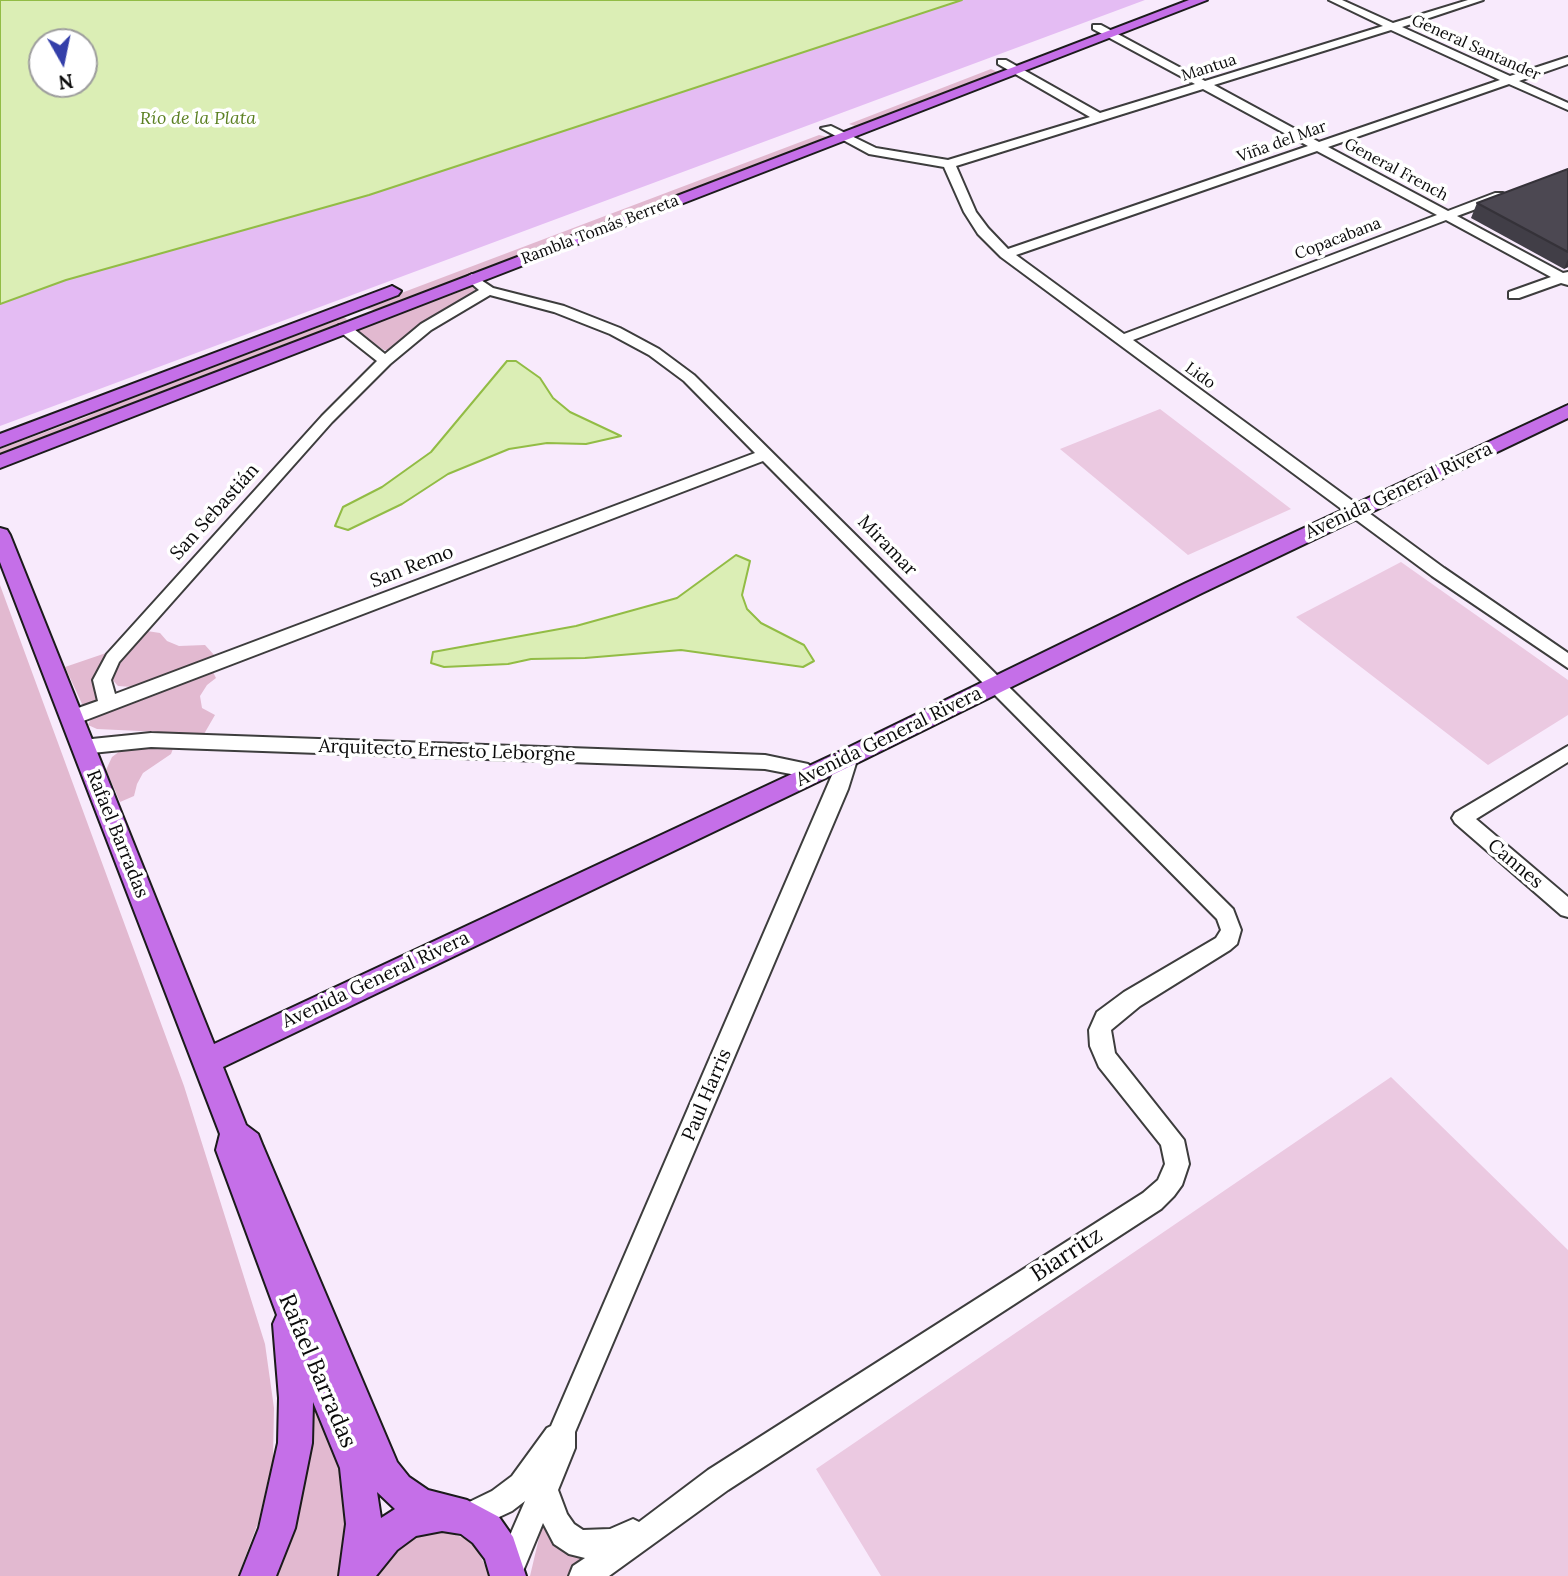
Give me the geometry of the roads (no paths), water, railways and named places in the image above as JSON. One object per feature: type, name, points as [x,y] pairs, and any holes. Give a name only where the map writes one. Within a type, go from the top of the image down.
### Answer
[{"type":"main road","name":"Rambla Tomás Berreta","points":[[1105,30],[1167,0]]},
{"type":"main road","name":"Rambla Tomás Berreta","points":[[603,212],[827,128],[1105,30],[1201,0]]},
{"type":"main road","name":"Rambla Tomás Berreta","points":[[0,462],[364,320],[471,267],[844,137],[1009,66]]},
{"type":"main road","points":[[0,440],[413,284]]},
{"type":"main road","points":[[350,307],[364,320]]},
{"type":"main road","points":[[0,448],[78,417],[116,396]]},
{"type":"main road","name":"Avenida General Rivera","points":[[208,1060],[849,757],[1568,411]]},
{"type":"main road","points":[[0,470],[25,452]]},
{"type":"main road","name":"Rafael Barradas","points":[[0,535],[235,1133],[247,1144],[385,1474],[397,1489],[416,1502],[486,1530],[500,1549],[508,1575]]},
{"type":"main road","name":"Rafael Barradas","points":[[235,1133],[231,1150],[288,1303],[357,1468],[364,1524],[357,1575]]},
{"type":"main road","points":[[258,1576],[277,1528],[295,1443],[296,1398],[288,1303]]},
{"type":"main road","name":"Rafael Barradas","points":[[357,1575],[377,1545],[402,1523],[422,1515],[455,1516]]},
{"type":"street","name":"General Santander","points":[[1334,0],[1568,107]]},
{"type":"street","name":"Mantua","points":[[949,164],[1478,0]]},
{"type":"street","name":"General French","points":[[1105,30],[1566,278]]},
{"type":"street","name":"Viña del Mar","points":[[1006,254],[1568,60]]},
{"type":"street","points":[[1009,66],[1100,118]]},
{"type":"street","points":[[827,128],[880,153],[949,164]]},
{"type":"street","name":"Lido","points":[[949,164],[976,221],[993,243],[1006,254],[1438,572],[1568,662]]},
{"type":"street","name":"Copacabana","points":[[1121,340],[1507,192]]},
{"type":"street","name":"Miramar","points":[[471,267],[488,291],[559,309],[596,323],[642,345],[689,378],[1226,915]]},
{"type":"street","points":[[1514,295],[1566,278]]},
{"type":"street","name":"San Sebastián","points":[[108,704],[102,680],[113,658],[327,419],[385,361],[453,309],[488,291]]},
{"type":"street","points":[[344,328],[385,361]]},
{"type":"street","name":"San Remo","points":[[71,718],[767,454]]},
{"type":"street","name":"Arquitecto Ernesto Leborgne","points":[[82,747],[151,740],[765,762],[801,769],[810,775]]},
{"type":"street","name":"Cannes","points":[[1568,752],[1462,818],[1568,909]]},
{"type":"street","name":"Paul Harris","points":[[508,1575],[562,1448],[562,1432],[838,789],[849,757]]},
{"type":"street","name":"Biarritz","points":[[583,1576],[635,1542],[718,1480],[1152,1201],[1166,1188],[1174,1177],[1177,1164],[1172,1140],[1107,1060],[1101,1046],[1100,1030],[1105,1019],[1132,999],[1230,938],[1231,930],[1226,915]]},
{"type":"street","name":"Paul Harris","points":[[455,1516],[502,1501],[522,1486],[539,1465],[552,1441],[562,1432]]},
{"type":"street","name":"Biarritz","points":[[544,1490],[557,1523],[565,1534],[579,1544],[612,1543],[645,1526],[657,1524]]},
{"type":"water","name":"Río de la Plata","points":[[0,0],[962,0],[369,195],[66,280],[0,304]]},
{"type":"water","points":[[507,361],[516,361],[540,378],[553,398],[570,412],[621,436],[586,444],[547,443],[509,449],[448,474],[402,504],[348,530],[335,526],[343,507],[382,487],[431,452]]},
{"type":"water","points":[[736,555],[750,561],[742,595],[747,609],[761,623],[804,645],[814,661],[803,667],[681,650],[585,658],[531,659],[508,664],[444,667],[431,663],[433,652],[576,626],[677,598]]}]
